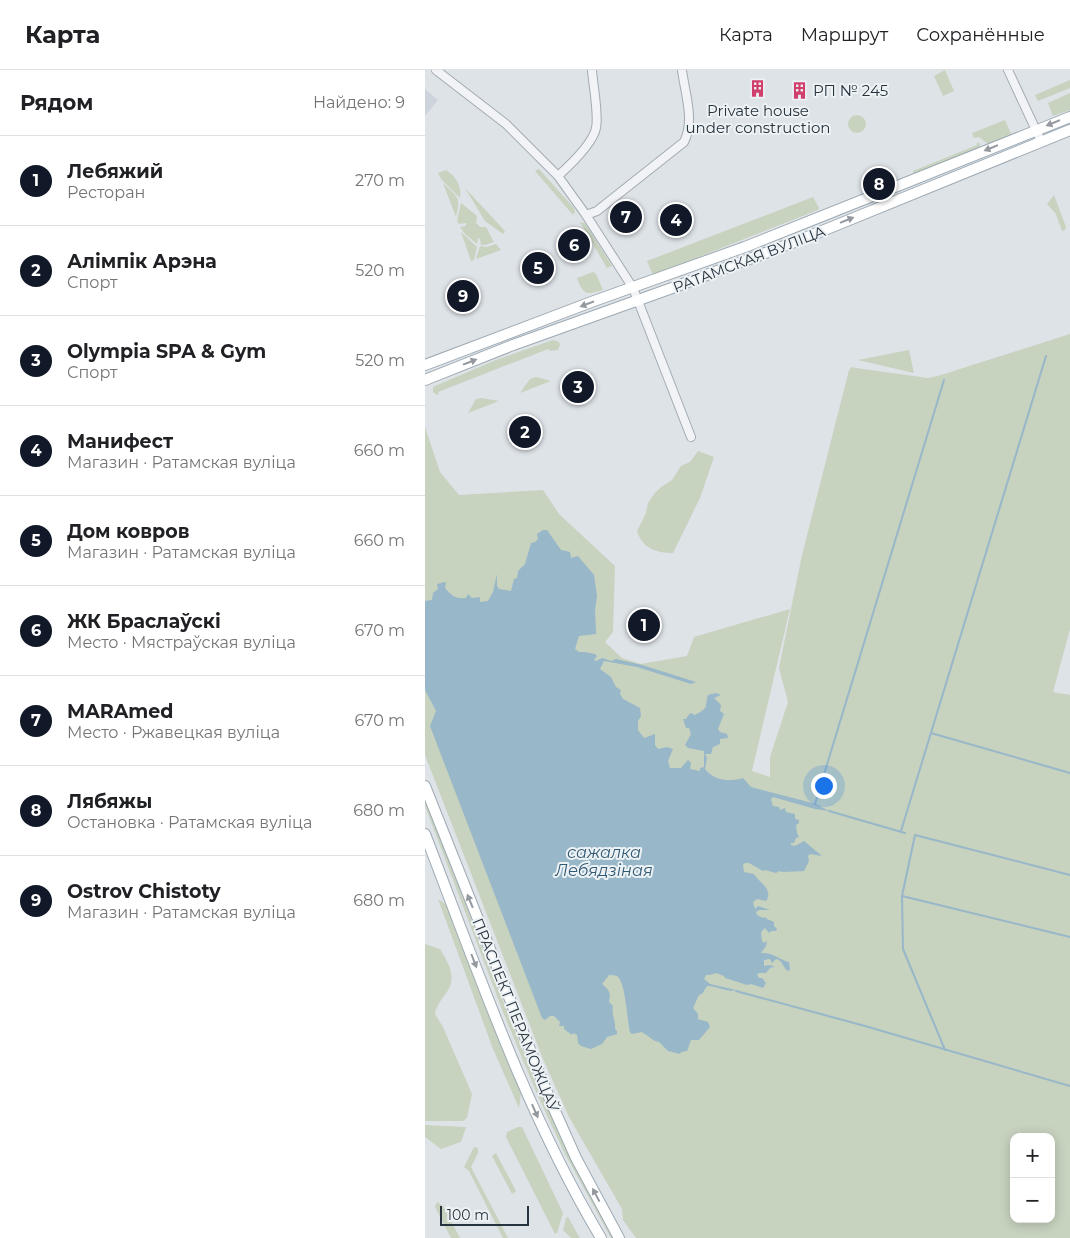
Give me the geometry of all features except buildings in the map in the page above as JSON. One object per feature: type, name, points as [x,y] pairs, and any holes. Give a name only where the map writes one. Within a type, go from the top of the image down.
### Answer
[{"type":"main road","name":"РАТАМСКАЯ ВУЛІЦА","points":[[425,365],[745,247],[1070,116]]},
{"type":"main road","name":"РАТАМСКАЯ ВУЛІЦА","points":[[425,380],[513,345],[638,301],[800,240],[1070,130]]},
{"type":"main road","name":"ПРАСПЕКТ ПЕРАМОЖЦАЎ","points":[[425,786],[549,1100],[576,1158],[619,1238]]},
{"type":"main road","name":"ПРАСПЕКТ ПЕРАМОЖЦАЎ","points":[[425,834],[510,1056],[552,1149],[573,1191],[601,1238]]},
{"type":"street","points":[[436,70],[506,124],[558,176],[586,215],[633,288],[691,437]]},
{"type":"street","points":[[558,176],[590,140],[597,126],[591,70]]},
{"type":"street","points":[[586,215],[597,211],[683,142],[687,136],[689,122],[682,70]]},
{"type":"street","points":[[1008,70],[1041,141]]},
{"type":"shaded area","points":[[425,89],[438,100],[425,116]]},
{"type":"green space","points":[[945,70],[954,91],[943,96],[934,76]]},
{"type":"green space","points":[[1070,80],[1070,88],[1038,101],[1035,95]]},
{"type":"green space","points":[[1070,93],[1070,110],[1053,116],[1048,103]]},
{"type":"green space","points":[[853,115],[861,115],[866,120],[864,131],[853,133],[848,128],[848,120]]},
{"type":"green space","points":[[1005,120],[1011,134],[988,144],[979,137],[974,138],[972,133]]},
{"type":"green space","points":[[977,142],[980,144],[979,148],[913,174],[913,171],[977,145]]},
{"type":"green space","points":[[539,169],[574,208],[575,212],[573,215],[535,171]]},
{"type":"green space","points":[[446,170],[453,175],[457,182],[460,198],[441,179],[438,173]]},
{"type":"green space","points":[[443,183],[457,198],[456,217]]},
{"type":"green space","points":[[465,188],[505,231],[503,234],[485,221]]},
{"type":"green space","points":[[1054,195],[1066,227],[1062,231],[1056,214],[1047,204]]},
{"type":"green space","points":[[813,197],[819,208],[818,210],[653,275],[647,261]]},
{"type":"green space","points":[[461,203],[477,216],[476,223],[480,227],[486,227],[494,242],[481,245],[478,238],[477,244],[465,234],[460,227],[466,226],[466,223],[459,224],[457,221]]},
{"type":"green space","points":[[580,222],[585,223],[612,266],[607,268]]},
{"type":"green space","points":[[461,232],[477,247],[474,260],[471,261]]},
{"type":"green space","points":[[496,244],[501,250],[476,259],[480,246],[487,247]]},
{"type":"green space","points":[[593,272],[596,274],[603,290],[593,293],[583,291],[577,278]]},
{"type":"green space","points":[[1070,334],[1070,629],[1053,692],[1070,695],[1070,1238],[636,1238],[623,1220],[622,1209],[569,1117],[543,1059],[425,755],[425,427],[440,472],[459,495],[543,490],[559,514],[615,566],[613,632],[605,642],[622,658],[641,664],[687,656],[694,637],[790,609],[752,771],[770,777],[770,757],[788,702],[779,668],[802,555],[849,370],[852,367],[928,378]]},
{"type":"green space","points":[[553,340],[559,342],[558,350],[550,351],[548,349],[438,392],[439,394],[437,395],[433,392],[433,387],[435,386],[496,360]]},
{"type":"green space","points":[[909,350],[914,373],[858,360]]},
{"type":"green space","points":[[536,377],[551,381],[520,393],[530,379]]},
{"type":"green space","points":[[476,399],[499,401],[468,413]]},
{"type":"green space","points":[[698,451],[714,457],[700,498],[673,553],[655,551],[642,542],[637,531],[646,513],[648,503],[654,494],[672,480],[681,466],[690,462]]},
{"type":"green space","points":[[425,796],[491,971],[541,1095],[567,1149],[615,1238],[611,1238],[565,1154],[537,1094],[503,1012],[425,806]]},
{"type":"green space","points":[[438,899],[450,907],[521,1094],[519,1108],[493,1049]]},
{"type":"green space","points":[[425,944],[440,949],[451,972],[451,984],[438,1005],[435,1014],[443,1027],[472,1094],[467,1118],[463,1121],[425,1121]]},
{"type":"green space","points":[[425,1125],[466,1127],[461,1142],[441,1149],[425,1137]]},
{"type":"green space","points":[[522,1127],[563,1213],[557,1233],[555,1234],[506,1137],[507,1132]]},
{"type":"green space","points":[[474,1147],[478,1148],[478,1153],[471,1167],[508,1238],[503,1238],[469,1171],[464,1167]]},
{"type":"green space","points":[[496,1153],[516,1191],[512,1194],[492,1156]]},
{"type":"green space","points":[[437,1202],[443,1206],[460,1238],[451,1238],[435,1207]]},
{"type":"green space","points":[[568,1217],[580,1238],[571,1238],[563,1230],[566,1218]]},
{"type":"water","name":"сажалка Лебядзіная","points":[[547,530],[561,550],[570,552],[571,558],[578,556],[594,575],[597,596],[595,610],[596,634],[579,636],[575,649],[579,652],[595,654],[597,656],[594,660],[596,661],[602,658],[611,661],[616,659],[696,682],[691,684],[637,667],[604,661],[600,669],[611,677],[616,687],[621,690],[620,694],[623,699],[640,708],[641,716],[638,721],[638,730],[644,738],[655,734],[655,745],[658,749],[667,747],[673,749],[668,761],[670,768],[681,768],[688,760],[691,763],[690,769],[700,771],[700,768],[704,767],[704,751],[688,748],[685,745],[691,734],[689,728],[686,728],[683,719],[686,719],[690,713],[695,715],[703,710],[706,707],[708,695],[716,693],[721,695],[714,698],[721,705],[720,711],[724,714],[718,729],[720,732],[727,734],[728,738],[720,739],[720,744],[713,747],[711,754],[705,754],[707,758],[705,769],[713,776],[723,780],[743,778],[751,787],[816,804],[829,811],[773,797],[771,799],[773,806],[779,807],[780,810],[785,808],[786,812],[795,814],[795,819],[799,820],[799,823],[796,825],[799,837],[791,845],[795,846],[804,841],[822,856],[810,854],[804,871],[779,871],[776,873],[763,871],[749,863],[743,865],[744,872],[754,874],[765,886],[768,893],[766,901],[757,899],[753,902],[755,909],[758,906],[770,910],[759,910],[756,912],[757,915],[774,922],[774,926],[777,929],[769,933],[765,928],[761,932],[762,941],[764,943],[767,941],[761,953],[789,962],[790,970],[788,971],[776,959],[772,963],[770,959],[764,960],[764,966],[770,965],[774,968],[771,967],[766,973],[759,973],[757,975],[766,983],[763,988],[725,978],[716,973],[706,975],[704,979],[710,984],[736,990],[729,991],[707,986],[702,994],[699,995],[693,1008],[698,1014],[698,1019],[708,1022],[710,1027],[699,1040],[691,1040],[687,1051],[680,1054],[668,1051],[659,1042],[642,1032],[632,1034],[630,1032],[622,986],[616,976],[609,975],[602,984],[610,993],[609,1002],[613,1006],[617,1034],[607,1037],[602,1044],[591,1049],[581,1046],[578,1043],[577,1035],[573,1033],[572,1035],[564,1029],[564,1026],[559,1026],[560,1022],[554,1016],[550,1016],[545,1020],[542,1018],[430,726],[436,711],[425,690],[425,601],[432,600],[433,593],[438,589],[437,584],[445,582],[445,588],[454,596],[466,598],[468,594],[472,598],[480,597],[480,602],[488,601],[493,592],[497,574],[497,586],[499,589],[511,591],[518,571],[525,564],[531,543],[538,539],[537,534]]},
{"type":"waterway","points":[[901,831],[1046,356]]},
{"type":"waterway","points":[[815,804],[944,380]]},
{"type":"waterway","points":[[931,733],[1070,773]]},
{"type":"waterway","points":[[829,811],[905,833]]},
{"type":"waterway","points":[[945,1050],[903,949],[902,896],[915,835],[1070,875]]},
{"type":"waterway","points":[[902,896],[1070,937]]},
{"type":"waterway","points":[[736,991],[865,1026],[1070,1086]]},
{"type":"place","name":"Private house under construction","points":[[758,89]]},
{"type":"place","name":"РП № 245","points":[[799,90]]},
{"type":"place","name":"Лябяжы","points":[[879,184]]},
{"type":"place","name":"MARAmed","points":[[626,217]]},
{"type":"place","name":"Манифест","points":[[676,220]]},
{"type":"place","name":"ЖК Браслаўскі","points":[[574,245]]},
{"type":"place","name":"Дом ковров","points":[[538,268]]},
{"type":"place","name":"Ostrov Chistoty","points":[[463,296]]},
{"type":"place","name":"Olympia SPA & Gym","points":[[578,387]]},
{"type":"place","name":"Алімпік Арэна","points":[[525,432]]},
{"type":"place","name":"Лебяжий","points":[[644,625]]}]
